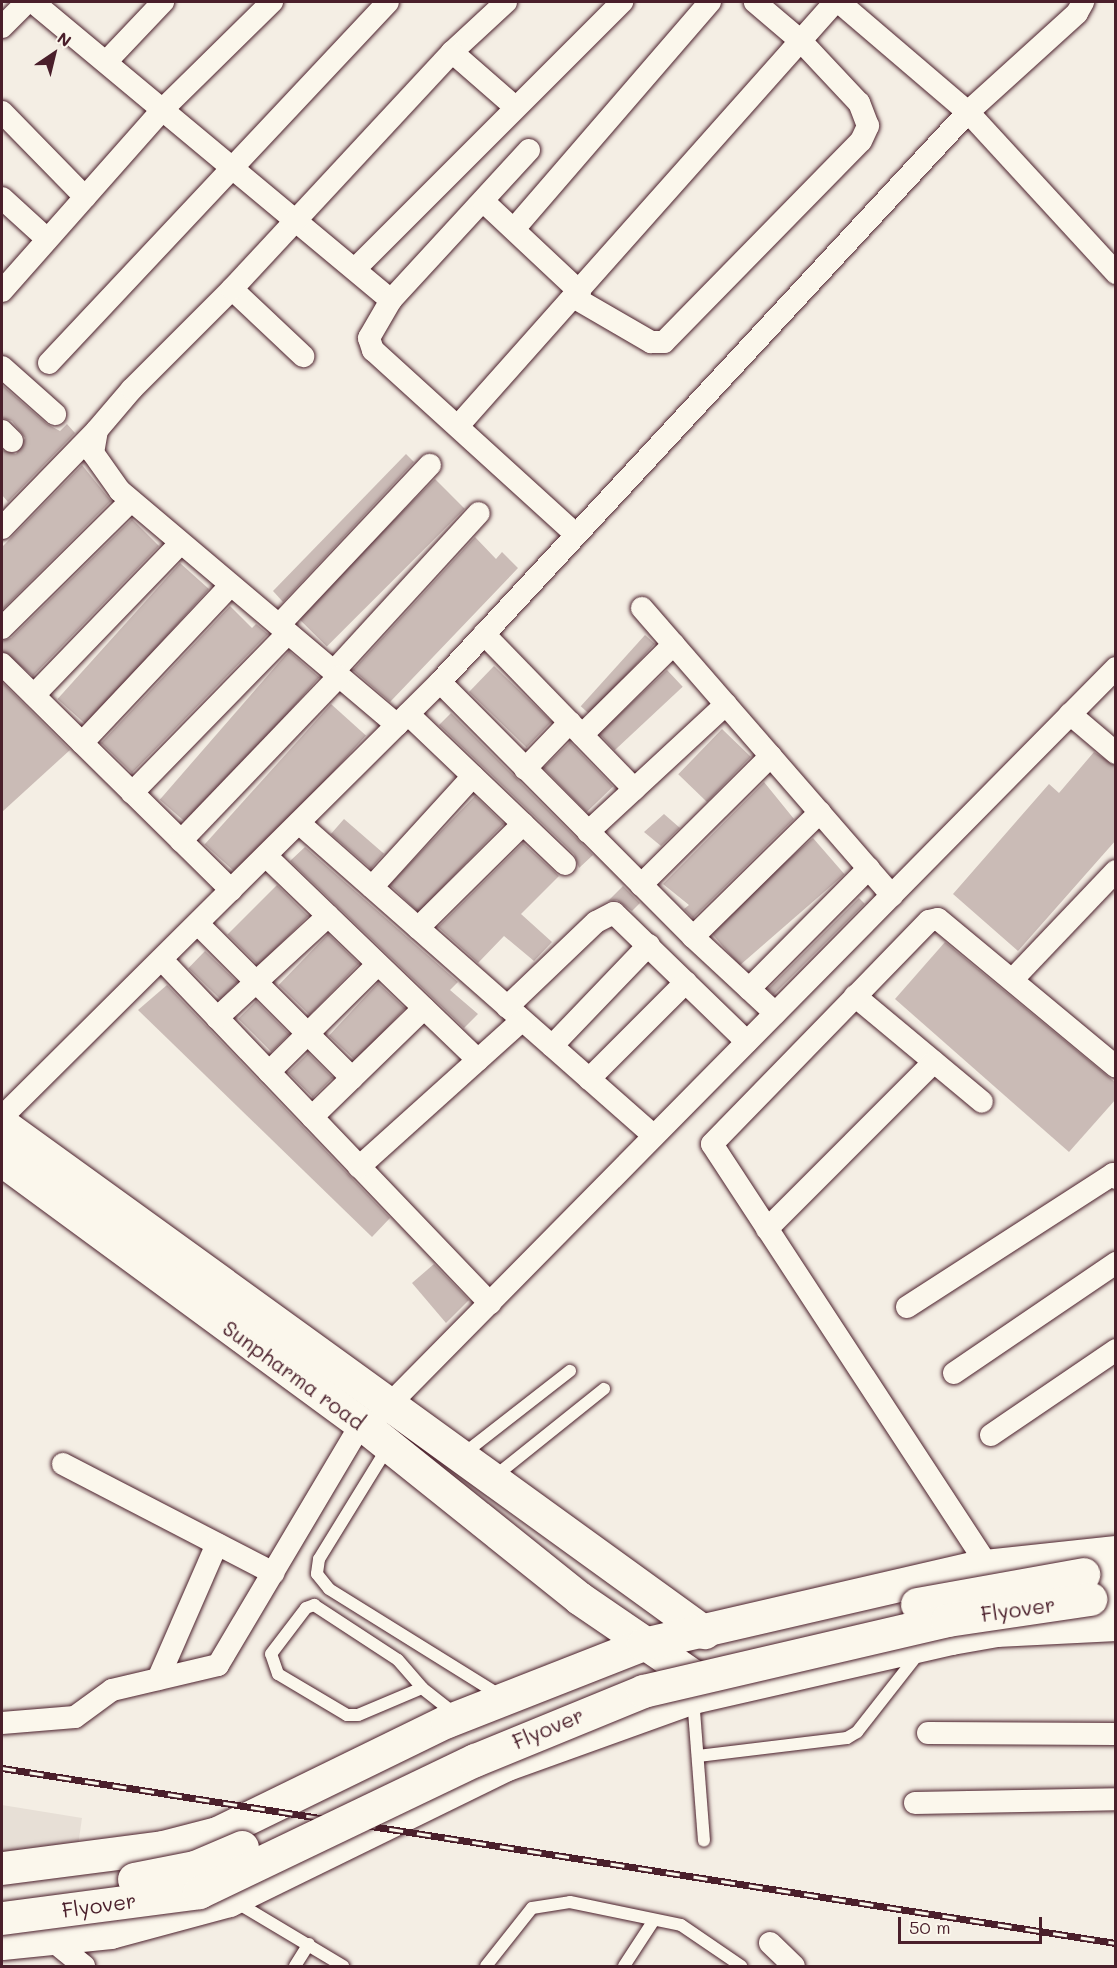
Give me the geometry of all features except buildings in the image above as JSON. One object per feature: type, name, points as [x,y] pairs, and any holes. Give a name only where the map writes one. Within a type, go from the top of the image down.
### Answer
[{"type":"street","points":[[106,62],[163,2]]},
{"type":"street","points":[[5,281],[47,239],[163,109],[272,2]]},
{"type":"street","points":[[50,363],[388,2]]},
{"type":"street","points":[[2,528],[232,289],[452,52],[506,2]]},
{"type":"street","points":[[354,269],[515,106],[622,2]]},
{"type":"street","points":[[514,229],[710,2]]},
{"type":"street","points":[[483,201],[514,229],[577,295],[651,342],[664,342],[861,141],[868,126],[867,114],[802,42],[755,2]]},
{"type":"street","points":[[458,426],[837,2],[968,112],[1116,273]]},
{"type":"street","points":[[2,1117],[440,682],[968,112],[1077,13],[1083,2]]},
{"type":"street","points":[[2,27],[25,3],[106,62],[391,300]]},
{"type":"street","points":[[452,52],[515,106]]},
{"type":"street","points":[[2,112],[85,197]]},
{"type":"street","points":[[529,150],[391,300],[369,338],[373,350],[575,534]]},
{"type":"street","points":[[2,198],[47,239]]},
{"type":"street","points":[[232,289],[303,356]]},
{"type":"street","points":[[2,367],[55,414]]},
{"type":"street","points":[[97,430],[93,453],[103,473],[131,501],[336,674],[403,719],[473,776],[565,864]]},
{"type":"street","points":[[132,793],[284,629],[430,465]]},
{"type":"street","points":[[2,628],[131,501]]},
{"type":"street","points":[[181,841],[336,674],[479,513]]},
{"type":"street","points":[[34,696],[181,543]]},
{"type":"street","points":[[82,743],[231,585]]},
{"type":"street","points":[[642,608],[891,896]]},
{"type":"street","points":[[484,634],[634,789]]},
{"type":"street","points":[[525,769],[674,644]]},
{"type":"street","points":[[2,664],[231,891]]},
{"type":"street","points":[[2,1723],[75,1717],[112,1690],[218,1665],[273,1573],[390,1405],[1116,668]]},
{"type":"street","points":[[440,682],[693,937],[775,1013]]},
{"type":"street","points":[[588,832],[726,704]]},
{"type":"street","points":[[1070,714],[1116,753]]},
{"type":"street","points":[[641,885],[771,756]]},
{"type":"street","points":[[372,887],[473,776]]},
{"type":"street","points":[[693,937],[820,812]]},
{"type":"street","points":[[299,823],[654,1136]]},
{"type":"street","points":[[418,928],[523,824]]},
{"type":"street","points":[[266,856],[478,1060]]},
{"type":"street","points":[[749,989],[869,868]]},
{"type":"street","points":[[1013,979],[1112,881]]},
{"type":"street","points":[[359,1167],[478,1060],[515,1014],[607,913],[623,918],[747,1042]]},
{"type":"street","points":[[218,1018],[328,916]]},
{"type":"street","points":[[988,1566],[712,1144],[929,921],[938,919],[1013,979],[1116,1067]]},
{"type":"street","points":[[198,924],[352,1078]]},
{"type":"street","points":[[552,1046],[650,945]]},
{"type":"street","points":[[162,960],[490,1303]]},
{"type":"street","points":[[269,1072],[378,964]]},
{"type":"street","points":[[589,1079],[686,982]]},
{"type":"street","points":[[855,996],[982,1102]]},
{"type":"street","points":[[312,1117],[424,1008]]},
{"type":"street","points":[[767,1229],[934,1062]]},
{"type":"street","name":"Sunpharma road","points":[[2,1124],[390,1405],[562,1533],[704,1632]]},
{"type":"street","name":"Sunpharma road","points":[[2,1160],[372,1432],[579,1598],[643,1644],[704,1694]]},
{"type":"street","points":[[908,1307],[1113,1174],[1116,1178]]},
{"type":"street","points":[[954,1372],[1116,1263]]},
{"type":"street","points":[[991,1435],[1116,1350]]},
{"type":"street","points":[[63,1464],[273,1573]]},
{"type":"street","points":[[158,1679],[217,1544]]},
{"type":"street","points":[[2,1868],[163,1847],[217,1833],[459,1717],[643,1644],[988,1566],[1116,1552]]},
{"type":"street","name":"Flyover","points":[[2,1895],[195,1867],[468,1740],[646,1668],[981,1589],[1116,1573]]},
{"type":"street","name":"Flyover","points":[[2,1918],[199,1892],[476,1760],[643,1691],[988,1612],[1116,1597]]},
{"type":"street","points":[[58,1952],[110,1932],[229,1900],[507,1764],[704,1694],[996,1630],[1116,1623]]},
{"type":"street","points":[[928,1733],[1116,1734]]},
{"type":"street","points":[[915,1803],[1116,1799]]},
{"type":"street","points":[[2,1943],[58,1952],[84,1966]]},
{"type":"street","points":[[770,1943],[794,1966]]},
{"type":"lane","points":[[460,1457],[570,1371]]},
{"type":"lane","points":[[491,1480],[604,1389]]},
{"type":"lane","points":[[372,1432],[319,1558],[317,1574],[329,1589],[504,1698]]},
{"type":"lane","points":[[422,1688],[358,1715],[347,1715],[278,1674],[272,1654],[306,1608],[314,1605],[398,1660],[422,1688],[459,1717]]},
{"type":"lane","points":[[698,1756],[848,1738],[857,1732],[926,1644]]},
{"type":"lane","points":[[704,1694],[698,1756],[704,1841]]},
{"type":"lane","points":[[229,1900],[250,1907],[343,1966]]},
{"type":"lane","points":[[486,1966],[515,1924],[532,1908],[551,1902],[681,1925],[741,1966]]},
{"type":"lane","points":[[624,1966],[654,1920]]},
{"type":"lane","points":[[295,1966],[309,1944]]},
{"type":"shaded area","points":[[2,1805],[82,1818],[78,1846],[2,1853]]},
{"type":"railway","points":[[2,1768],[1116,1943]]}]
